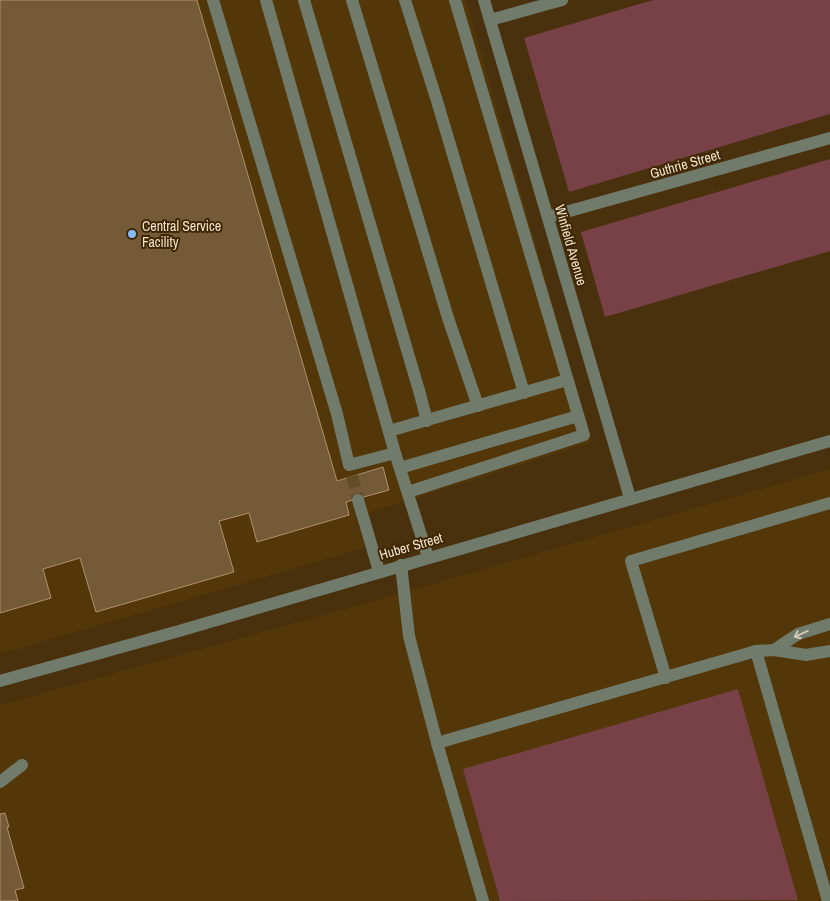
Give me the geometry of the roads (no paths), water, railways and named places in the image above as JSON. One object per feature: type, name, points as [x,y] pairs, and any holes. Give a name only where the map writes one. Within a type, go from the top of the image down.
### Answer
[{"type":"street","points":[[213,0],[337,414],[351,471],[396,453]]},
{"type":"street","points":[[266,0],[389,431],[428,557]]},
{"type":"street","points":[[304,0],[427,421]]},
{"type":"street","points":[[352,0],[448,318],[478,406]]},
{"type":"street","points":[[405,0],[524,392]]},
{"type":"street","points":[[408,492],[584,435],[455,0]]},
{"type":"street","name":"Winfield Avenue","points":[[484,0],[630,498]]},
{"type":"street","points":[[490,20],[562,0]]},
{"type":"street","name":"Guthrie Street","points":[[548,217],[830,138]]},
{"type":"street","points":[[389,431],[567,380]]},
{"type":"street","points":[[400,468],[578,416]]},
{"type":"street","name":"Huber Street","points":[[0,681],[179,631],[379,571],[830,441]]},
{"type":"street","points":[[358,500],[379,571]]},
{"type":"street","points":[[666,678],[631,561],[830,503]]},
{"type":"street","points":[[401,565],[410,636],[437,743],[483,901]]},
{"type":"street","points":[[774,650],[798,634],[830,624]]},
{"type":"street","points":[[437,743],[756,651],[774,650],[806,654],[830,651]]},
{"type":"street","points":[[756,651],[828,901]]},
{"type":"street","points":[[0,782],[22,765]]},
{"type":"tunnel","points":[[352,476],[358,500]]},
{"type":"place","name":"Central Service Facility","points":[[132,234]]}]
